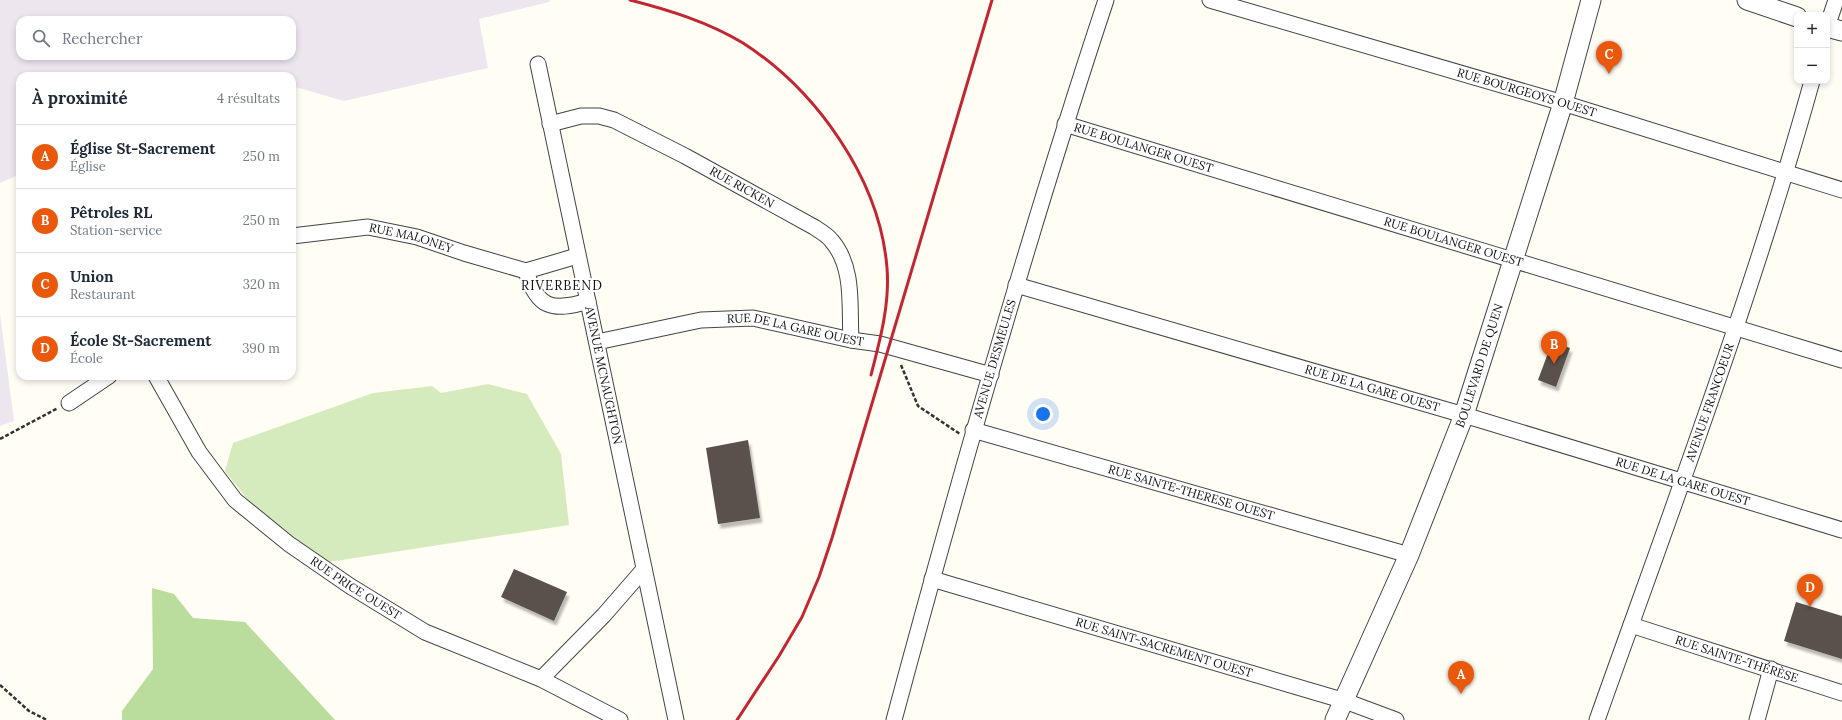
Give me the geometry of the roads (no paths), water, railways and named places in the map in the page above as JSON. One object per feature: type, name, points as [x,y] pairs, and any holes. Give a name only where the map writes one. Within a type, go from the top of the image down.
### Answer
[{"type":"street","name":"AVENUE DESMEULES","points":[[894,720],[971,435],[991,375],[1016,285],[1065,124],[1106,0]]},
{"type":"street","name":"RUE BOURGEOYS OUEST","points":[[1210,0],[1563,104],[1842,190]]},
{"type":"street","name":"BOULEVARD DE QUEN","points":[[1335,720],[1345,701],[1409,555],[1464,415],[1563,104],[1591,0]]},
{"type":"street","points":[[1747,0],[1794,16]]},
{"type":"street","points":[[1830,18],[1836,0]]},
{"type":"street","points":[[1830,28],[1842,31]]},
{"type":"street","name":"AVENUE MCNAUGHTON","points":[[538,64],[577,256],[597,342],[676,720]]},
{"type":"street","name":"AVENUE FRANCOEUR","points":[[1597,720],[1682,481],[1786,173],[1811,84]]},
{"type":"street","name":"RUE RICKEN","points":[[550,124],[581,116],[599,116],[614,120],[685,156],[814,227],[831,239],[843,257],[848,274],[851,340]]},
{"type":"street","name":"RUE BOULANGER OUEST","points":[[1065,124],[1842,360]]},
{"type":"street","name":"RUE MALONEY","points":[[296,236],[368,227],[417,237],[464,253],[526,271]]},
{"type":"street","points":[[577,256],[526,271],[532,289],[542,302],[561,306],[588,301]]},
{"type":"street","name":"RUE DE LA GARE OUEST","points":[[1016,285],[1464,415],[1842,530]]},
{"type":"street","name":"RUE DE LA GARE OUEST","points":[[597,342],[701,320],[753,318],[851,340],[895,348],[991,375]]},
{"type":"street","points":[[69,403],[103,380]]},
{"type":"street","name":"RUE PRICE OUEST","points":[[158,380],[199,452],[235,500],[289,544],[350,586],[425,632],[541,679],[620,720]]},
{"type":"street","name":"RUE SAINTE-THERESE OUEST","points":[[971,435],[1409,555]]},
{"type":"street","points":[[541,679],[604,615],[644,569]]},
{"type":"street","name":"RUE SAINT-SACREMENT OUEST","points":[[932,579],[1345,701],[1396,720]]},
{"type":"street","name":"RUE SAINTE-THÉRÈSE","points":[[1631,625],[1842,693]]},
{"type":"street","points":[[1757,720],[1771,669]]},
{"type":"railway","points":[[630,0],[688,17],[743,43],[770,63],[795,85],[819,111],[840,140],[858,170],[872,202],[882,235],[887,268],[888,281],[886,308],[871,375]]},
{"type":"railway","points":[[737,720],[779,656],[802,617],[819,577],[832,538],[992,0]]},
{"type":"place","name":"Union","points":[[1609,74]]},
{"type":"place","name":"Pêtroles RL","points":[[1554,364]]},
{"type":"place","name":"École St-Sacrement","points":[[1810,607]]},
{"type":"place","name":"Église St-Sacrement","points":[[1461,694]]},
{"type":"district","name":"RIVERBEND","points":[[562,285]]}]
